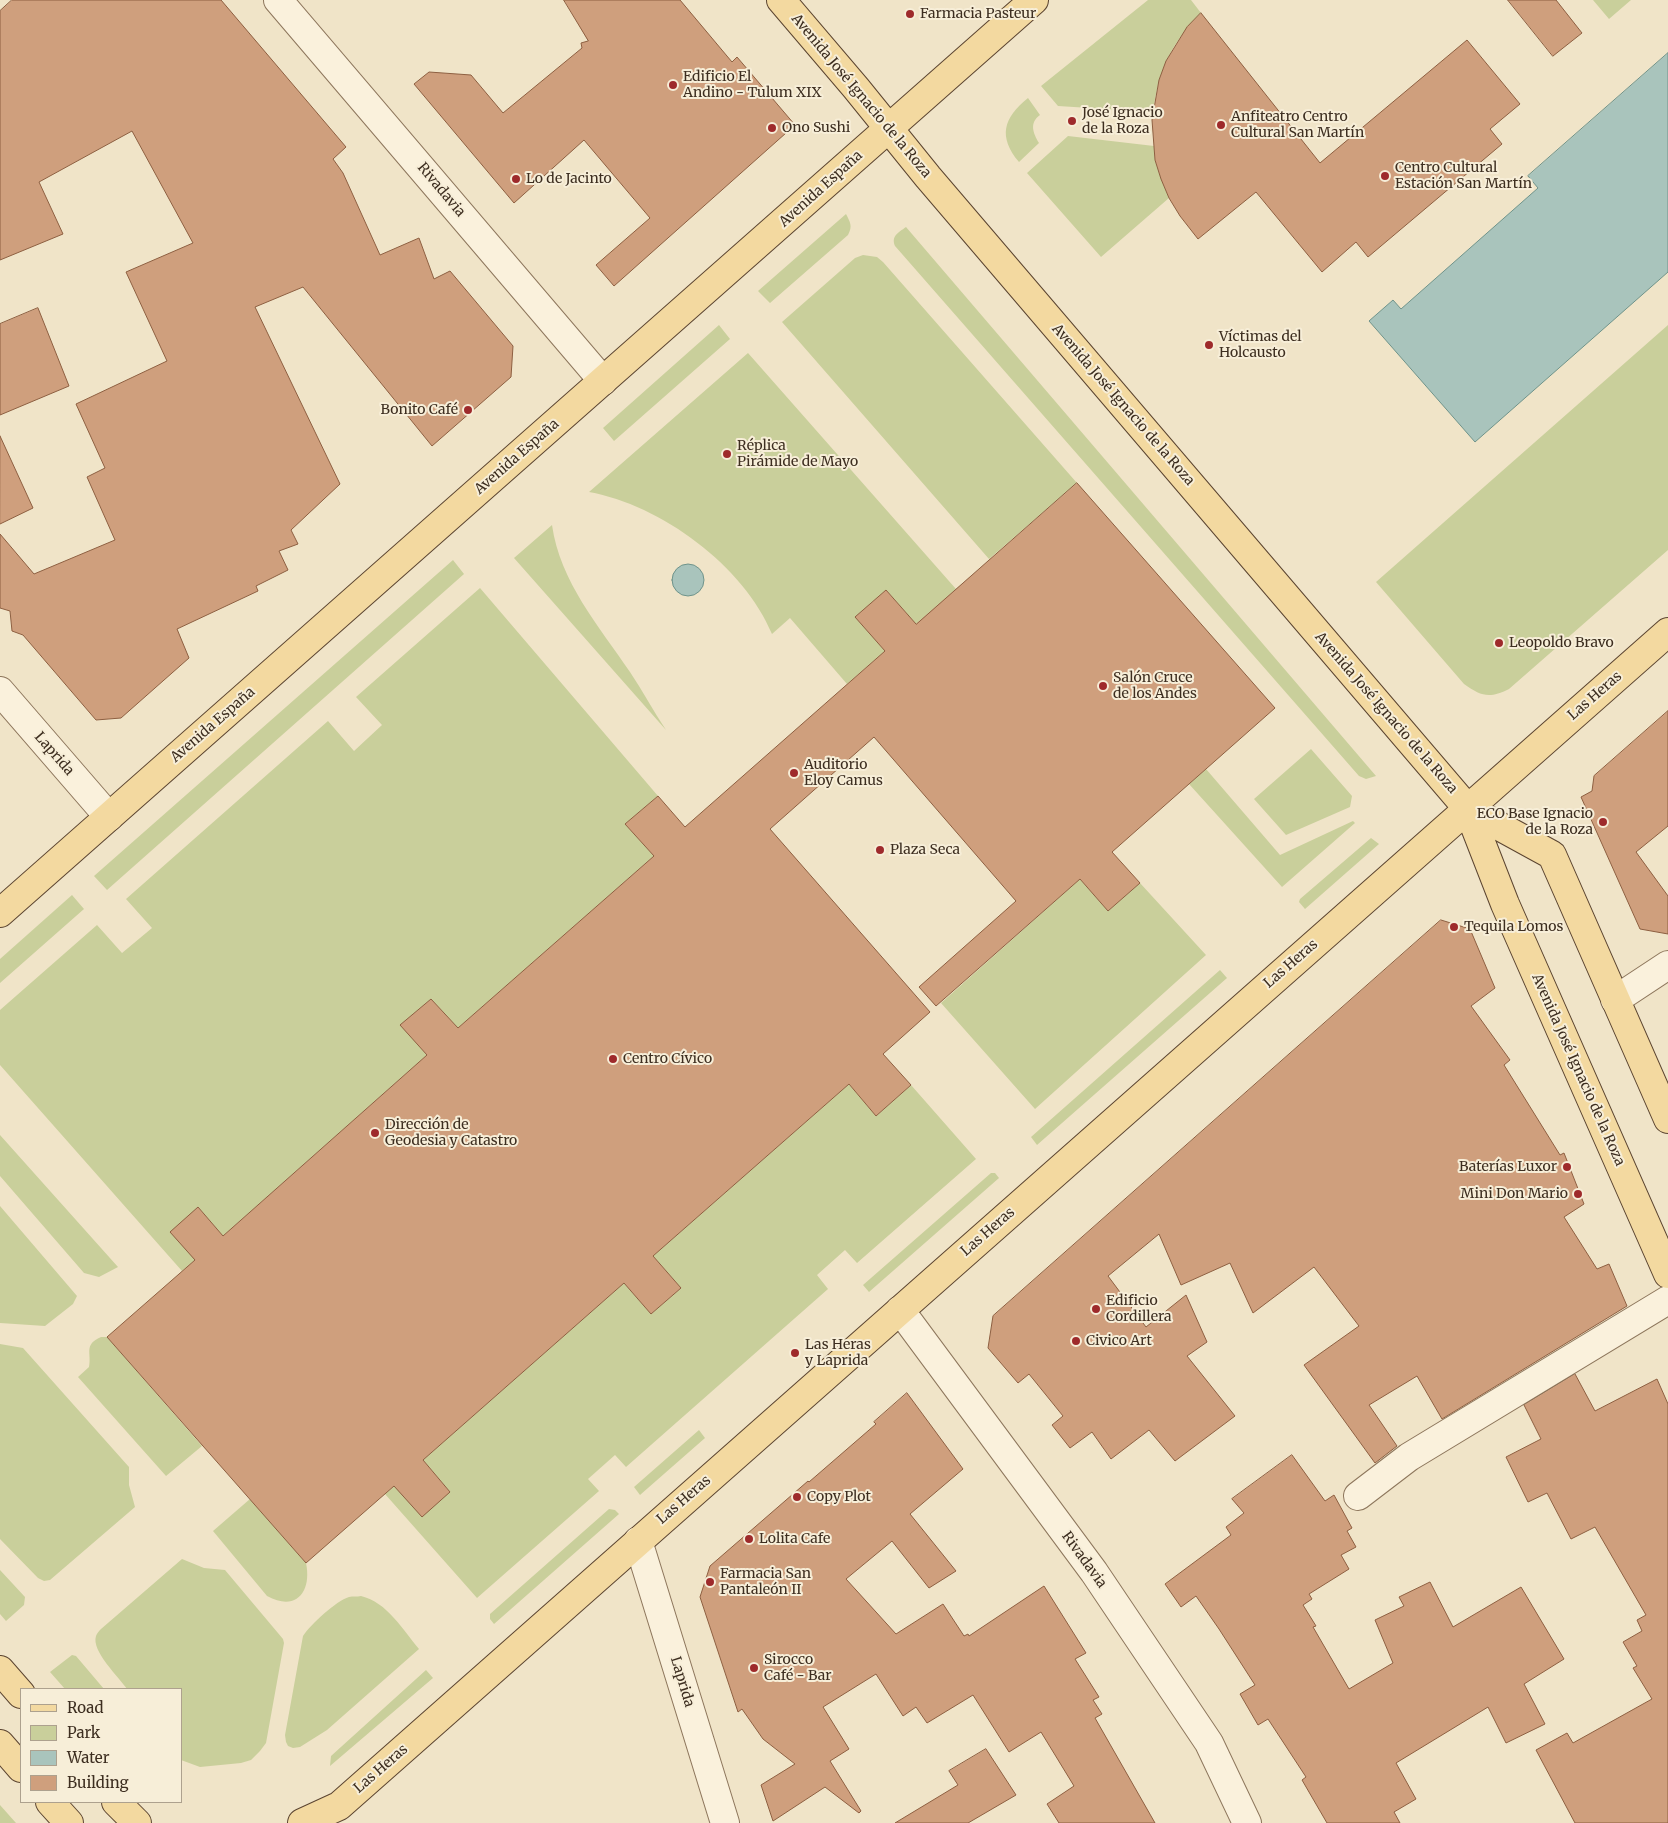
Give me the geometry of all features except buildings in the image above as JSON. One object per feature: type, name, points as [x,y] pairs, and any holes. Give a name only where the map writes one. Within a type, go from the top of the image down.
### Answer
[{"type":"main road","name":"Avenida José Ignacio de la Roza","points":[[781,0],[935,185],[1468,809],[1505,904],[1668,1274]]},
{"type":"main road","name":"Avenida España","points":[[0,913],[1034,0]]},
{"type":"main road","name":"Las Heras","points":[[302,1823],[339,1806],[1668,632]]},
{"type":"main road","name":"Avenida José Ignacio de la Roza","points":[[1468,809],[1552,855],[1668,1119]]},
{"type":"main road","points":[[0,1670],[20,1693]]},
{"type":"main road","points":[[0,1744],[20,1767]]},
{"type":"main road","points":[[51,1803],[69,1823]]},
{"type":"main road","points":[[117,1803],[137,1823]]},
{"type":"street","name":"Rivadavia","points":[[278,0],[603,380]]},
{"type":"street","name":"Laprida","points":[[0,691],[109,817]]},
{"type":"street","points":[[1615,1000],[1668,965]]},
{"type":"street","points":[[1358,1496],[1409,1457],[1668,1300]]},
{"type":"street","name":"Rivadavia","points":[[900,1310],[1094,1572],[1209,1743],[1247,1823]]},
{"type":"street","name":"Laprida","points":[[638,1541],[726,1823]]},
{"type":"green space","points":[[1148,0],[1191,0],[1201,13],[1182,36],[1168,58],[1159,83],[1153,112],[1058,106],[1041,86]]},
{"type":"green space","points":[[1593,0],[1631,0],[1609,19]]},
{"type":"green space","points":[[1028,98],[1040,115],[1033,125],[1035,136],[1039,143],[1019,162],[1008,144],[1006,128],[1013,113]]},
{"type":"green space","points":[[1068,136],[1154,146],[1155,160],[1169,198],[1101,257],[1027,173]]},
{"type":"green space","points":[[846,214],[851,227],[848,235],[770,303],[758,291]]},
{"type":"green space","points":[[906,227],[1376,776],[1366,779],[1359,776],[895,246],[895,237]]},
{"type":"green space","points":[[863,255],[877,257],[883,262],[1077,483],[989,559],[782,322],[855,258]]},
{"type":"green space","points":[[719,325],[730,339],[614,441],[603,428]]},
{"type":"green space","points":[[1668,325],[1668,550],[1509,689],[1490,695],[1475,691],[1464,684],[1376,582]]},
{"type":"green space","points":[[748,353],[956,589],[916,624],[886,590],[856,617],[885,651],[847,684],[790,618],[772,634],[759,609],[742,585],[697,542],[644,510],[616,499],[589,492]]},
{"type":"green space","points":[[552,525],[556,546],[563,566],[582,603],[635,679],[666,730],[514,558]]},
{"type":"green space","points":[[453,560],[464,574],[107,890],[94,876]]},
{"type":"green space","points":[[480,588],[658,796],[625,824],[654,856],[458,1028],[431,999],[401,1025],[427,1055],[223,1236],[198,1207],[195,1260],[182,1271],[0,1065],[0,1010],[97,925],[122,953],[152,928],[126,899],[328,721],[354,751],[382,725],[356,697]]},
{"type":"green space","points":[[1311,749],[1352,796],[1350,807],[1286,835],[1254,799]]},
{"type":"green space","points":[[1206,769],[1280,855],[1353,821],[1355,823],[1282,887],[1189,784]]},
{"type":"green space","points":[[1371,838],[1379,844],[1305,909],[1299,902],[1300,899]]},
{"type":"green space","points":[[1080,879],[1108,911],[1140,883],[1206,955],[1035,1109],[941,1003]]},
{"type":"green space","points":[[72,895],[84,909],[0,983],[0,959]]},
{"type":"green space","points":[[1220,970],[1227,978],[1037,1145],[1031,1137]]},
{"type":"green space","points":[[849,1084],[876,1116],[911,1085],[976,1159],[857,1263],[845,1250],[817,1275],[828,1289],[626,1467],[615,1455],[588,1479],[599,1491],[477,1598],[385,1494],[394,1486],[450,1492],[423,1460],[624,1283],[651,1314],[681,1288],[653,1256]]},
{"type":"green space","points":[[0,1135],[118,1267],[99,1277],[84,1273],[0,1176]]},
{"type":"green space","points":[[991,1173],[995,1173],[999,1178],[869,1292],[863,1285]]},
{"type":"green space","points":[[0,1206],[77,1296],[73,1304],[45,1326],[0,1323]]},
{"type":"green space","points":[[101,1337],[107,1337],[202,1446],[166,1476],[78,1377],[89,1367],[90,1346]]},
{"type":"green space","points":[[0,1344],[23,1348],[129,1467],[129,1485],[135,1507],[50,1580],[44,1581],[38,1578],[0,1539]]},
{"type":"green space","points":[[699,1430],[705,1438],[640,1495],[634,1487]]},
{"type":"green space","points":[[250,1499],[306,1563],[307,1583],[300,1596],[294,1600],[286,1602],[267,1596],[213,1531]]},
{"type":"green space","points":[[609,1509],[615,1510],[619,1514],[494,1624],[490,1619],[490,1614]]},
{"type":"green space","points":[[182,1559],[204,1568],[225,1570],[283,1639],[284,1643],[266,1743],[251,1760],[241,1763],[200,1767],[182,1760],[182,1688],[126,1688],[98,1649],[96,1636]]},
{"type":"green space","points":[[0,1570],[25,1597],[24,1605],[6,1621],[0,1614]]},
{"type":"green space","points":[[361,1596],[370,1599],[387,1610],[419,1649],[327,1730],[300,1747],[293,1748],[288,1746],[285,1735],[303,1636],[318,1619],[337,1603],[349,1597]]},
{"type":"green space","points":[[72,1655],[76,1656],[103,1688],[64,1688],[50,1672]]},
{"type":"green space","points":[[426,1670],[433,1678],[330,1766],[331,1756]]},
{"type":"green space","points":[[0,1805],[16,1823],[0,1823]]},
{"type":"water","points":[[1668,53],[1668,272],[1475,442],[1369,321],[1393,300],[1401,309],[1538,188],[1528,176]]},
{"type":"water","points":[[688,564],[700,568],[704,580],[700,592],[688,596],[676,592],[672,580],[676,568]]},
{"type":"place","name":"Farmacia Pasteur","points":[[910,14]]},
{"type":"place","name":"Edificio El Andino - Tulum XIX","points":[[673,85]]},
{"type":"place","name":"José Ignacio de la Roza","points":[[1072,121]]},
{"type":"place","name":"Anfiteatro Centro Cultural San Martín","points":[[1221,125]]},
{"type":"place","name":"Ono Sushi","points":[[772,128]]},
{"type":"place","name":"Centro Cultural Estación San Martín","points":[[1385,176]]},
{"type":"place","name":"Lo de Jacinto","points":[[516,179]]},
{"type":"place","name":"Víctimas del Holcausto","points":[[1209,345]]},
{"type":"place","name":"Bonito Café","points":[[468,410]]},
{"type":"place","name":"Réplica Pirámide de Mayo","points":[[727,454]]},
{"type":"place","name":"Leopoldo Bravo","points":[[1499,643]]},
{"type":"place","name":"Salón Cruce de los Andes","points":[[1103,686]]},
{"type":"place","name":"Auditorio Eloy Camus","points":[[794,773]]},
{"type":"place","name":"ECO Base Ignacio de la Roza","points":[[1603,822]]},
{"type":"place","name":"Plaza Seca","points":[[880,850]]},
{"type":"place","name":"Tequila Lomos","points":[[1454,927]]},
{"type":"place","name":"Centro Cívico","points":[[613,1059]]},
{"type":"place","name":"Dirección de Geodesia y Catastro","points":[[375,1133]]},
{"type":"place","name":"Baterías Luxor","points":[[1567,1167]]},
{"type":"place","name":"Mini Don Mario","points":[[1578,1194]]},
{"type":"place","name":"Edificio Cordillera","points":[[1096,1309]]},
{"type":"place","name":"Civico Art","points":[[1076,1341]]},
{"type":"place","name":"Las Heras y Laprida","points":[[795,1353]]},
{"type":"place","name":"Copy Plot","points":[[797,1497]]},
{"type":"place","name":"Lolita Cafe","points":[[749,1539]]},
{"type":"place","name":"Farmacia San Pantaleón II","points":[[710,1582]]},
{"type":"place","name":"Sirocco Café - Bar","points":[[754,1668]]}]
